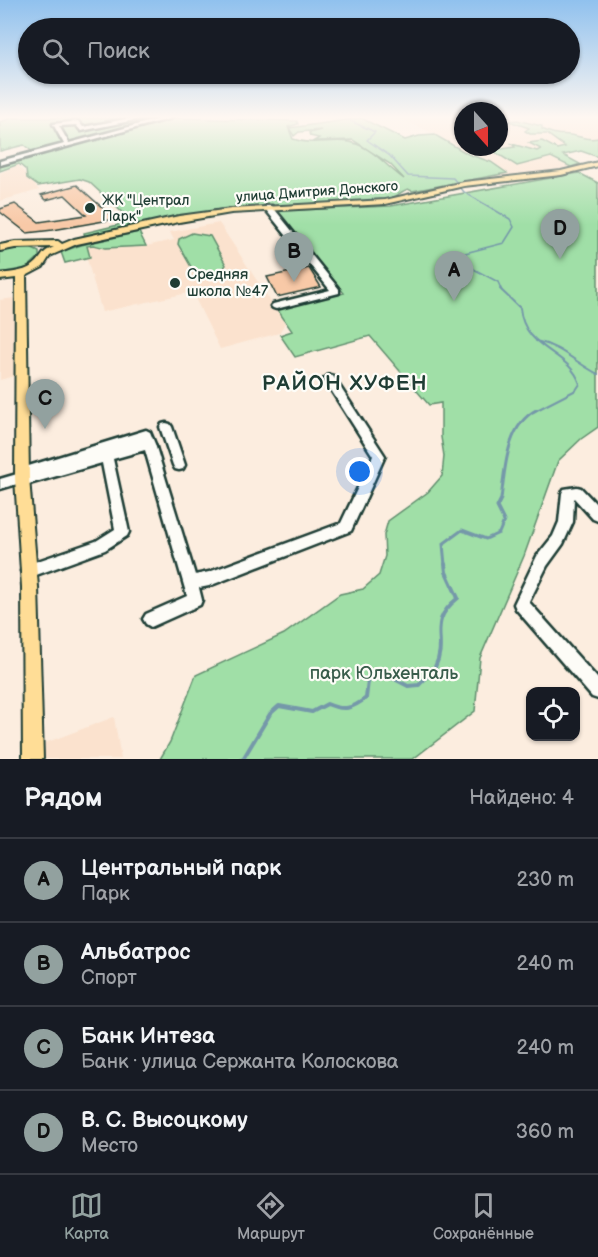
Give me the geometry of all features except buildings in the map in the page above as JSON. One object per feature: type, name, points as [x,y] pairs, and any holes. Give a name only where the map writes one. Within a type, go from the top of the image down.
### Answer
[{"type":"main road","name":"улица Дмитрия Донского","points":[[0,248],[15,244],[43,250],[202,215],[269,208],[385,202],[464,184],[561,173],[598,164]]},
{"type":"main road","points":[[0,241],[15,244]]},
{"type":"main road","name":"улица Дмитрия Донского","points":[[0,277],[21,274],[40,264],[43,250]]},
{"type":"main road","points":[[21,274],[22,477],[28,571],[33,759]]},
{"type":"street","points":[[0,163],[36,153]]},
{"type":"street","points":[[269,208],[336,291],[276,306]]},
{"type":"street","points":[[189,583],[209,579],[346,527],[380,456],[329,379]]},
{"type":"street","points":[[166,427],[179,465]]},
{"type":"street","points":[[0,484],[106,452],[146,435],[195,600],[151,619]]},
{"type":"street","points":[[28,571],[100,546],[122,532],[106,452]]},
{"type":"street","points":[[598,515],[577,492],[568,493],[566,522],[558,540],[542,561],[521,603],[598,691]]},
{"type":"shaded area","points":[[442,153],[454,153],[454,156],[508,156],[508,153],[565,153],[555,156],[573,168],[493,178]]},
{"type":"shaded area","points":[[18,165],[39,190],[0,201],[0,173]]},
{"type":"shaded area","name":"Средняя школа №47","points":[[219,223],[285,323],[279,333],[220,349],[192,292],[102,312],[83,245],[139,232],[146,246],[174,240],[170,232]]},
{"type":"shaded area","points":[[15,298],[14,376],[0,380],[0,300]]},
{"type":"shaded area","points":[[114,717],[121,759],[43,759],[45,743]]},
{"type":"green space","points":[[40,153],[373,153],[404,179],[390,164],[374,153],[454,153],[454,156],[474,156],[491,162],[507,173],[412,191],[408,189],[389,199],[220,209],[85,237],[84,233],[118,225],[126,216],[89,182],[80,179],[38,186],[27,178],[26,170],[19,164],[0,171],[0,164]]},
{"type":"green space","points":[[508,153],[570,153],[563,155],[580,164],[571,167],[551,157],[517,166],[501,156],[508,156]]},
{"type":"green space","name":"парк Юльхенталь","points":[[579,173],[598,183],[598,427],[581,439],[558,461],[524,556],[480,658],[475,711],[413,759],[160,759],[170,742],[196,675],[284,634],[340,594],[363,589],[379,575],[385,556],[384,535],[388,521],[428,492],[442,476],[444,456],[441,437],[441,403],[429,405],[370,336],[295,357],[280,335],[292,331],[277,309],[344,293],[275,211],[391,206]]},
{"type":"green space","points":[[139,232],[146,246],[105,248],[87,246],[90,257],[65,263],[61,252],[81,245]]},
{"type":"green space","points":[[192,233],[210,236],[226,265],[218,274],[205,277],[194,272],[178,244],[179,239]]},
{"type":"green space","points":[[17,247],[28,247],[39,252],[39,257],[27,268],[0,273],[0,252]]},
{"type":"waterway","points":[[386,153],[408,176],[453,178],[464,192],[510,219],[514,227],[504,243],[465,253],[463,259],[470,267],[498,282],[502,291]]},
{"type":"waterway","points":[[502,291],[520,308],[523,322],[537,341]]},
{"type":"waterway","points":[[534,412],[576,390],[580,384],[567,364],[537,341]]},
{"type":"waterway","points":[[537,341],[561,351],[598,374]]},
{"type":"waterway","points":[[445,565],[443,544],[462,530],[486,539],[499,533],[504,521],[497,507],[501,499],[509,450],[518,427],[534,412]]},
{"type":"waterway","points":[[243,759],[270,714],[279,706],[312,712],[327,704],[338,708],[352,707],[366,698],[368,681],[379,671],[408,686],[419,685],[435,667],[439,657],[439,632],[442,616],[458,598],[446,572],[445,564]]},
{"type":"place","name":"ЖК \"Централ Парк\"","points":[[90,208]]},
{"type":"place","name":"В. С. Высоцкому","points":[[560,259]]},
{"type":"place","name":"Альбатрос","points":[[294,282]]},
{"type":"place","name":"Средняя школа №47","points":[[175,283]]},
{"type":"place","name":"Центральный парк","points":[[454,301]]},
{"type":"place","name":"Банк Интеза","points":[[45,429]]},
{"type":"district","name":"РАЙОН ХУФЕН","points":[[345,383]]}]
